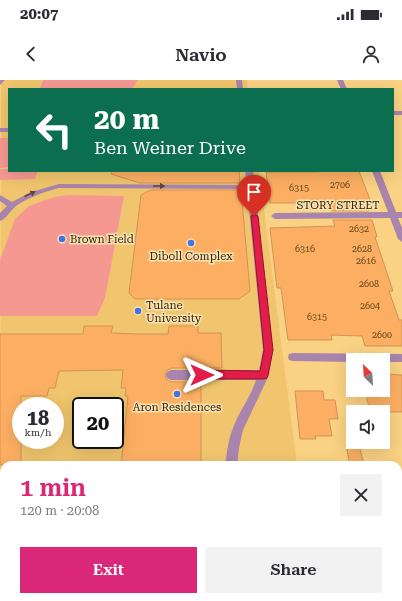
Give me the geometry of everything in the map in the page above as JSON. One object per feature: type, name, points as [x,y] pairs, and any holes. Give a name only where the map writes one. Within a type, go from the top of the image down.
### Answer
[{"type":"street","points":[[232,461],[233,448],[238,429],[264,375],[268,350],[249,172]]},
{"type":"street","points":[[376,172],[402,239]]},
{"type":"street","points":[[0,218],[11,205],[33,192],[59,186],[251,187]]},
{"type":"street","points":[[0,197],[11,205]]},
{"type":"street","name":"STORY STREET","points":[[275,216],[402,215]]},
{"type":"street","points":[[294,357],[402,358]]},
{"type":"street","points":[[171,376],[264,375]]},
{"type":"shaded area","name":"Tulane University","points":[[1,80],[247,80],[248,88],[8,88],[8,172],[259,172],[296,461],[0,461]]},
{"type":"shaded area","points":[[43,80],[138,80],[133,88],[40,88]]},
{"type":"shaded area","points":[[0,138],[8,138],[8,167],[0,168]]},
{"type":"shaded area","points":[[0,169],[8,169],[8,172],[38,172],[35,179],[0,180]]},
{"type":"shaded area","name":"Brown Field","points":[[68,195],[124,196],[105,298],[97,316],[0,316],[0,260],[15,219],[29,206],[54,197]]},
{"type":"building","points":[[112,172],[239,172],[240,183],[140,183],[111,174]]},
{"type":"building","points":[[266,172],[359,172],[372,205],[367,205],[369,211],[331,211],[328,203],[270,203]]},
{"type":"building","name":"Diboll Complex","points":[[151,190],[241,190],[250,291],[239,299],[135,299],[129,293],[141,195]]},
{"type":"building","points":[[333,220],[372,220],[377,237],[375,237],[393,291],[389,291],[399,320],[402,320],[402,346],[365,346],[362,336],[331,335],[332,340],[288,340],[281,288],[277,288],[270,228],[335,226]]},
{"type":"building","name":"Aron Residences","points":[[84,326],[113,326],[111,333],[168,334],[169,326],[198,326],[198,333],[221,333],[222,368],[171,368],[166,371],[165,375],[166,379],[171,382],[201,382],[201,461],[121,461],[123,449],[124,449],[128,396],[125,396],[126,388],[121,388],[123,370],[59,371],[55,388],[49,388],[47,396],[12,397],[12,449],[21,449],[21,461],[0,461],[0,334],[83,334]]},
{"type":"building","points":[[390,374],[402,375],[402,412],[390,412],[390,405],[368,405],[367,397],[390,397]]},
{"type":"building","points":[[295,391],[323,391],[324,400],[335,400],[338,419],[329,419],[332,436],[315,436],[316,439],[300,439]]},
{"type":"building","points":[[347,449],[360,449],[363,461],[349,461]]},
{"type":"place","name":"Brown Field","points":[[62,239]]},
{"type":"place","name":"Diboll Complex","points":[[191,243]]},
{"type":"place","name":"Tulane University","points":[[138,311]]},
{"type":"place","name":"Aron Residences","points":[[177,394]]},
{"type":"route","points":[[202,375],[264,375],[268,350],[254,216]]}]
